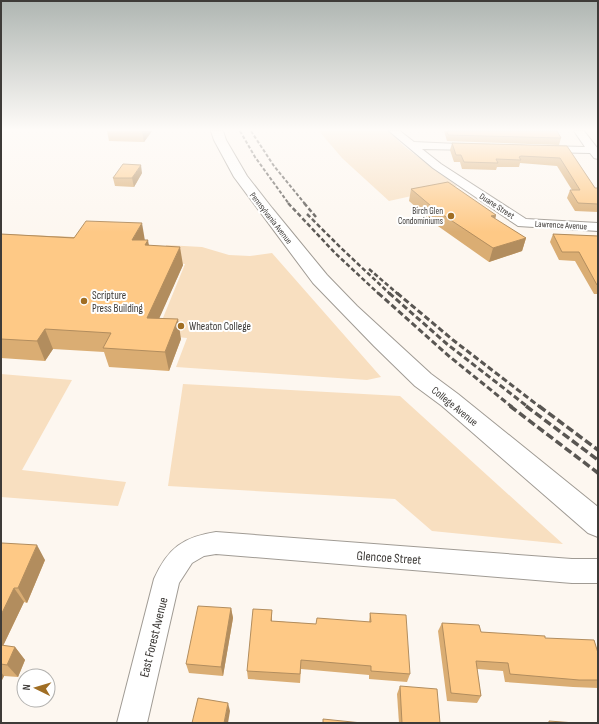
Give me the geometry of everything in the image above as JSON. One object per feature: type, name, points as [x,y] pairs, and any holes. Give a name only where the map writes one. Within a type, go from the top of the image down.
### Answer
[{"type":"street","name":"Pennsylvania Avenue","points":[[235,165],[250,191],[320,279]]},
{"type":"street","name":"Duane Street","points":[[436,165],[456,180],[523,223]]},
{"type":"street","name":"Lawrence Avenue","points":[[523,223],[598,227]]},
{"type":"street","name":"College Avenue","points":[[320,279],[381,341],[423,380],[450,400],[598,524]]},
{"type":"street","name":"Glencoe Street","points":[[183,555],[204,545],[216,544],[572,571],[598,571]]},
{"type":"street","name":"East Forest Avenue","points":[[132,723],[168,579],[183,555]]},
{"type":"shaded area","points":[[349,165],[429,165],[457,186],[389,201]]},
{"type":"shaded area","points":[[166,245],[202,247],[229,255],[250,256],[272,253],[381,377],[367,380],[176,367],[187,338],[156,335],[185,264],[165,262]]},
{"type":"shaded area","points":[[1,374],[72,380],[22,470],[126,482],[118,506],[1,497]]},
{"type":"shaded area","points":[[183,384],[400,396],[563,544],[432,531],[395,499],[168,486]]},
{"type":"building","points":[[122,165],[141,165],[132,178],[113,178]]},
{"type":"building","points":[[564,165],[580,165],[595,188],[598,188],[598,204],[578,203],[570,190],[580,190]]},
{"type":"building","points":[[448,182],[496,215],[491,216],[526,238],[493,248],[437,211],[411,189]]},
{"type":"building","name":"Scripture Press Building","points":[[86,221],[142,223],[132,240],[148,240],[145,245],[180,247],[147,318],[178,319],[165,352],[103,348],[111,333],[45,329],[37,341],[1,339],[1,234],[74,238]]},
{"type":"building","points":[[553,234],[598,236],[598,285],[579,252],[562,252]]},
{"type":"building","points":[[1,544],[37,545],[18,588],[14,588],[1,615]]},
{"type":"building","points":[[198,606],[231,608],[221,667],[186,664]]},
{"type":"building","points":[[253,609],[272,610],[271,621],[316,624],[317,618],[371,622],[370,613],[406,615],[410,674],[371,671],[371,666],[301,660],[300,674],[247,671]]},
{"type":"building","points":[[442,623],[479,625],[481,632],[545,636],[545,638],[594,640],[598,653],[598,680],[579,680],[510,674],[508,663],[476,661],[481,696],[451,693]]},
{"type":"building","points":[[1,645],[15,647],[7,665],[1,664]]},
{"type":"building","points":[[400,686],[437,689],[440,723],[402,723]]},
{"type":"building","points":[[198,698],[228,703],[224,723],[192,723]]},
{"type":"building","points":[[323,719],[362,723],[323,723]]},
{"type":"building","points":[[549,721],[575,723],[549,723]]},
{"type":"railway","points":[[261,165],[289,204]]},
{"type":"railway","points":[[273,165],[305,204]]},
{"type":"railway","points":[[288,203],[335,253],[379,294]]},
{"type":"railway","points":[[304,203],[316,217]]},
{"type":"railway","points":[[307,214],[390,294]]},
{"type":"railway","points":[[369,269],[398,294]]},
{"type":"railway","points":[[378,293],[450,357],[512,407]]},
{"type":"railway","points":[[389,293],[447,344],[528,407]]},
{"type":"railway","points":[[397,293],[453,340],[540,407]]},
{"type":"railway","points":[[510,406],[598,473]]},
{"type":"railway","points":[[526,406],[598,460]]},
{"type":"railway","points":[[539,406],[598,450]]},
{"type":"place","name":"Birch Glen Condominiums","points":[[451,216]]},
{"type":"place","name":"Scripture Press Building","points":[[84,301]]},
{"type":"place","name":"Wheaton College","points":[[181,326]]}]
